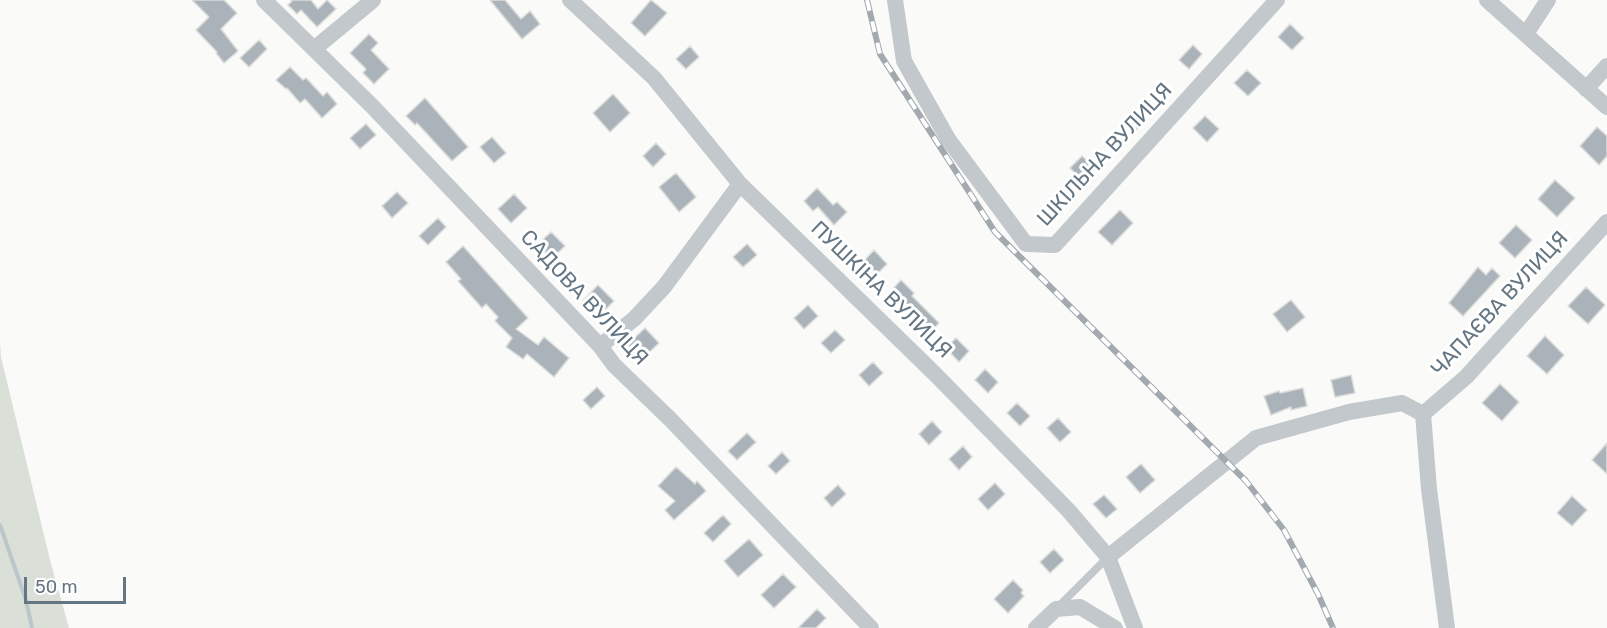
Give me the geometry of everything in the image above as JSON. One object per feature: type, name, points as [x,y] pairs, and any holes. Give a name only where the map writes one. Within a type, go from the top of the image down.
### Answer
[{"type":"street","name":"САДОВА ВУЛИЦЯ","points":[[264,0],[372,106],[600,345],[614,366],[670,419],[871,628]]},
{"type":"street","points":[[314,49],[373,0]]},
{"type":"street","name":"ПУШКІНА ВУЛИЦЯ","points":[[570,0],[654,78],[740,184],[990,429],[1069,511],[1108,557],[1135,628]]},
{"type":"street","name":"ШКІЛЬНА ВУЛИЦЯ","points":[[895,0],[904,61],[948,139],[1026,244],[1055,245],[1277,0]]},
{"type":"street","points":[[1487,0],[1607,107]]},
{"type":"street","points":[[1526,34],[1548,0]]},
{"type":"street","points":[[1586,88],[1607,66]]},
{"type":"street","points":[[600,345],[634,319],[664,287],[740,184]]},
{"type":"street","name":"ЧАПАЄВА ВУЛИЦЯ","points":[[1423,414],[1466,376],[1607,222]]},
{"type":"street","points":[[1108,557],[1256,438],[1349,412],[1402,404],[1423,414],[1429,489],[1447,628]]},
{"type":"street","points":[[1036,628],[1056,609],[1080,607],[1115,628]]},
{"type":"lane","points":[[1056,609],[1108,557]]},
{"type":"shaded area","points":[[0,344],[1,357],[50,560],[69,628],[0,628]]},
{"type":"building","points":[[192,0],[224,0],[237,13],[221,29],[238,51],[224,63],[196,30],[209,17]]},
{"type":"building","points":[[291,0],[311,0],[318,9],[327,0],[336,9],[317,27],[301,10],[297,14],[288,5]]},
{"type":"building","points":[[490,0],[505,0],[521,19],[530,11],[540,24],[522,39]]},
{"type":"building","points":[[651,0],[667,13],[645,36],[631,23]]},
{"type":"building","points":[[1290,24],[1304,38],[1292,50],[1278,37]]},
{"type":"building","points":[[369,34],[378,43],[371,50],[389,69],[374,84],[363,73],[366,69],[350,53]]},
{"type":"building","points":[[259,40],[267,49],[249,67],[240,58]]},
{"type":"building","points":[[1193,45],[1202,54],[1189,69],[1179,60]]},
{"type":"building","points":[[690,46],[699,57],[686,69],[676,59]]},
{"type":"building","points":[[290,67],[303,80],[306,78],[323,96],[327,92],[337,104],[322,118],[305,99],[300,103],[287,88],[276,80]]},
{"type":"building","points":[[1247,70],[1261,83],[1248,96],[1234,83]]},
{"type":"building","points":[[613,94],[630,113],[610,132],[593,113]]},
{"type":"building","points":[[425,98],[468,147],[452,161],[417,123],[415,125],[406,116]]},
{"type":"building","points":[[1137,111],[1146,120],[1133,134],[1123,125]]},
{"type":"building","points":[[1205,116],[1219,129],[1207,142],[1193,128]]},
{"type":"building","points":[[366,124],[376,135],[360,149],[350,138]]},
{"type":"building","points":[[1597,127],[1607,136],[1607,156],[1599,165],[1580,146]]},
{"type":"building","points":[[492,137],[506,153],[494,163],[480,147]]},
{"type":"building","points":[[656,143],[666,154],[653,167],[643,156]]},
{"type":"building","points":[[1082,156],[1096,169],[1084,182],[1070,168]]},
{"type":"building","points":[[676,173],[696,197],[679,212],[659,187]]},
{"type":"building","points":[[1555,180],[1575,198],[1557,217],[1538,199]]},
{"type":"building","points":[[817,188],[833,205],[837,202],[847,212],[834,225],[818,207],[813,211],[804,201]]},
{"type":"building","points":[[397,192],[408,203],[392,218],[382,206]]},
{"type":"building","points":[[514,194],[527,208],[511,223],[498,209]]},
{"type":"building","points":[[1120,210],[1133,223],[1112,245],[1098,232]]},
{"type":"building","points":[[438,218],[446,227],[428,245],[419,236]]},
{"type":"building","points":[[1516,225],[1532,240],[1515,258],[1499,243]]},
{"type":"building","points":[[551,232],[565,246],[549,261],[535,247]]},
{"type":"building","points":[[747,244],[757,255],[743,267],[733,257]]},
{"type":"building","points":[[463,246],[528,318],[516,329],[538,345],[544,337],[569,358],[554,377],[527,354],[523,359],[506,347],[512,338],[495,321],[498,317],[486,304],[482,308],[458,281],[461,279],[446,262]]},
{"type":"building","points":[[874,250],[887,264],[877,274],[864,261]]},
{"type":"building","points":[[1478,267],[1486,275],[1492,268],[1500,276],[1463,316],[1449,303]]},
{"type":"building","points":[[901,280],[914,293],[912,296],[939,323],[929,333],[916,320],[918,318],[891,291]]},
{"type":"building","points":[[598,285],[614,301],[598,317],[582,302]]},
{"type":"building","points":[[1586,287],[1605,305],[1588,324],[1568,306]]},
{"type":"building","points":[[1291,300],[1305,317],[1287,332],[1273,314]]},
{"type":"building","points":[[808,305],[818,316],[804,329],[794,318]]},
{"type":"building","points":[[645,328],[659,343],[641,360],[627,345]]},
{"type":"building","points":[[835,330],[845,340],[831,353],[821,343]]},
{"type":"building","points":[[1545,336],[1564,355],[1547,374],[1527,356]]},
{"type":"building","points":[[956,338],[969,351],[959,362],[946,348]]},
{"type":"building","points":[[873,362],[883,373],[869,386],[859,375]]},
{"type":"building","points":[[985,369],[998,382],[988,393],[975,380]]},
{"type":"building","points":[[1351,375],[1355,393],[1335,397],[1331,380]]},
{"type":"building","points":[[1500,384],[1519,402],[1502,421],[1482,403]]},
{"type":"building","points":[[597,387],[605,396],[591,409],[583,400]]},
{"type":"building","points":[[1303,388],[1307,406],[1291,410],[1291,407],[1271,415],[1264,396],[1279,391],[1280,393]]},
{"type":"building","points":[[1017,403],[1030,416],[1020,426],[1007,413]]},
{"type":"building","points":[[1058,418],[1071,432],[1060,442],[1047,428]]},
{"type":"building","points":[[932,421],[942,432],[929,445],[919,434]]},
{"type":"building","points":[[747,433],[756,442],[737,460],[728,451]]},
{"type":"building","points":[[1607,443],[1607,474],[1592,460]]},
{"type":"building","points":[[963,446],[972,457],[959,470],[949,459]]},
{"type":"building","points":[[782,452],[790,461],[776,474],[768,466]]},
{"type":"building","points":[[1141,464],[1155,480],[1140,493],[1126,477]]},
{"type":"building","points":[[676,467],[695,484],[697,481],[706,491],[674,520],[665,510],[675,501],[658,486]]},
{"type":"building","points":[[995,483],[1005,494],[988,510],[978,499]]},
{"type":"building","points":[[838,485],[846,494],[832,507],[824,498]]},
{"type":"building","points":[[1104,495],[1117,509],[1106,518],[1093,504]]},
{"type":"building","points":[[1572,496],[1587,510],[1572,526],[1557,513]]},
{"type":"building","points":[[723,515],[731,524],[713,542],[704,533]]},
{"type":"building","points":[[749,539],[763,555],[738,577],[724,561]]},
{"type":"building","points":[[1054,549],[1064,560],[1050,573],[1040,562]]},
{"type":"building","points":[[783,574],[796,587],[774,608],[761,595]]},
{"type":"building","points":[[1013,580],[1023,590],[1021,593],[1024,596],[1008,613],[994,599]]},
{"type":"building","points":[[817,609],[826,618],[816,628],[798,628]]},
{"type":"waterway","points":[[0,525],[26,600],[32,628]]},
{"type":"railway","points":[[867,0],[880,54],[995,232],[1246,481],[1284,530],[1333,628]]}]
